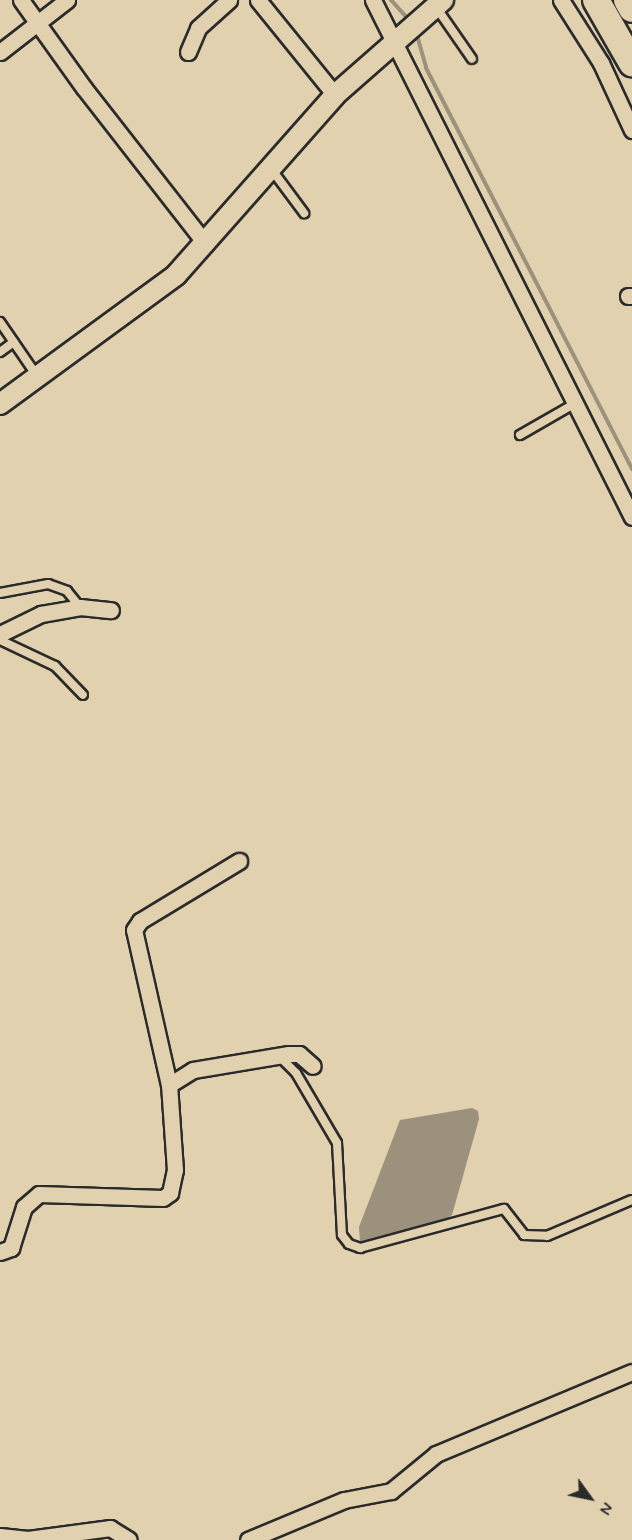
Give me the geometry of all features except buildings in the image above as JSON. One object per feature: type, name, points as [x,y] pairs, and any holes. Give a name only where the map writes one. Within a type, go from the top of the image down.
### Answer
[{"type":"highway","points":[[627,0],[632,9]]},
{"type":"highway","points":[[603,1],[613,11],[626,34],[628,56]]},
{"type":"main road","points":[[0,404],[140,304],[206,244],[335,95],[396,38],[439,3]]},
{"type":"street","points":[[21,0],[206,244]]},
{"type":"street","points":[[0,52],[37,21],[67,0]]},
{"type":"street","points":[[188,51],[198,28],[229,0]]},
{"type":"street","points":[[258,0],[335,95]]},
{"type":"street","points":[[373,0],[396,38],[574,404],[632,517]]},
{"type":"street","points":[[561,0],[601,63],[632,130]]},
{"type":"street","points":[[601,63],[628,56]]},
{"type":"street","points":[[0,634],[41,614],[80,607],[111,610]]},
{"type":"street","points":[[0,1252],[11,1248],[24,1207],[39,1194],[163,1198],[170,1193],[175,1170],[169,1085],[134,930],[140,921],[239,861]]},
{"type":"street","points":[[169,1085],[206,1066],[279,1056],[298,1054],[313,1066]]},
{"type":"street","points":[[248,1540],[333,1504],[391,1491],[436,1454],[632,1372]]},
{"type":"street","points":[[0,1536],[28,1539],[110,1528],[129,1540]]},
{"type":"lane","points":[[439,3],[472,58]]},
{"type":"lane","points":[[272,170],[304,213]]},
{"type":"lane","points":[[0,322],[38,377]]},
{"type":"lane","points":[[0,352],[14,342]]},
{"type":"lane","points":[[520,435],[574,404]]},
{"type":"lane","points":[[0,593],[48,584],[67,591],[80,607]]},
{"type":"lane","points":[[0,640],[55,666],[83,695]]},
{"type":"lane","points":[[279,1056],[296,1073],[337,1143],[342,1235],[349,1244],[360,1248],[504,1209],[524,1234],[547,1236],[632,1200]]},
{"type":"shaded area","points":[[472,1108],[478,1111],[479,1119],[452,1215],[442,1222],[360,1242],[359,1227],[400,1120]]},
{"type":"waterway","points":[[391,0],[409,20]]},
{"type":"waterway","points":[[416,32],[426,68],[632,469]]}]
